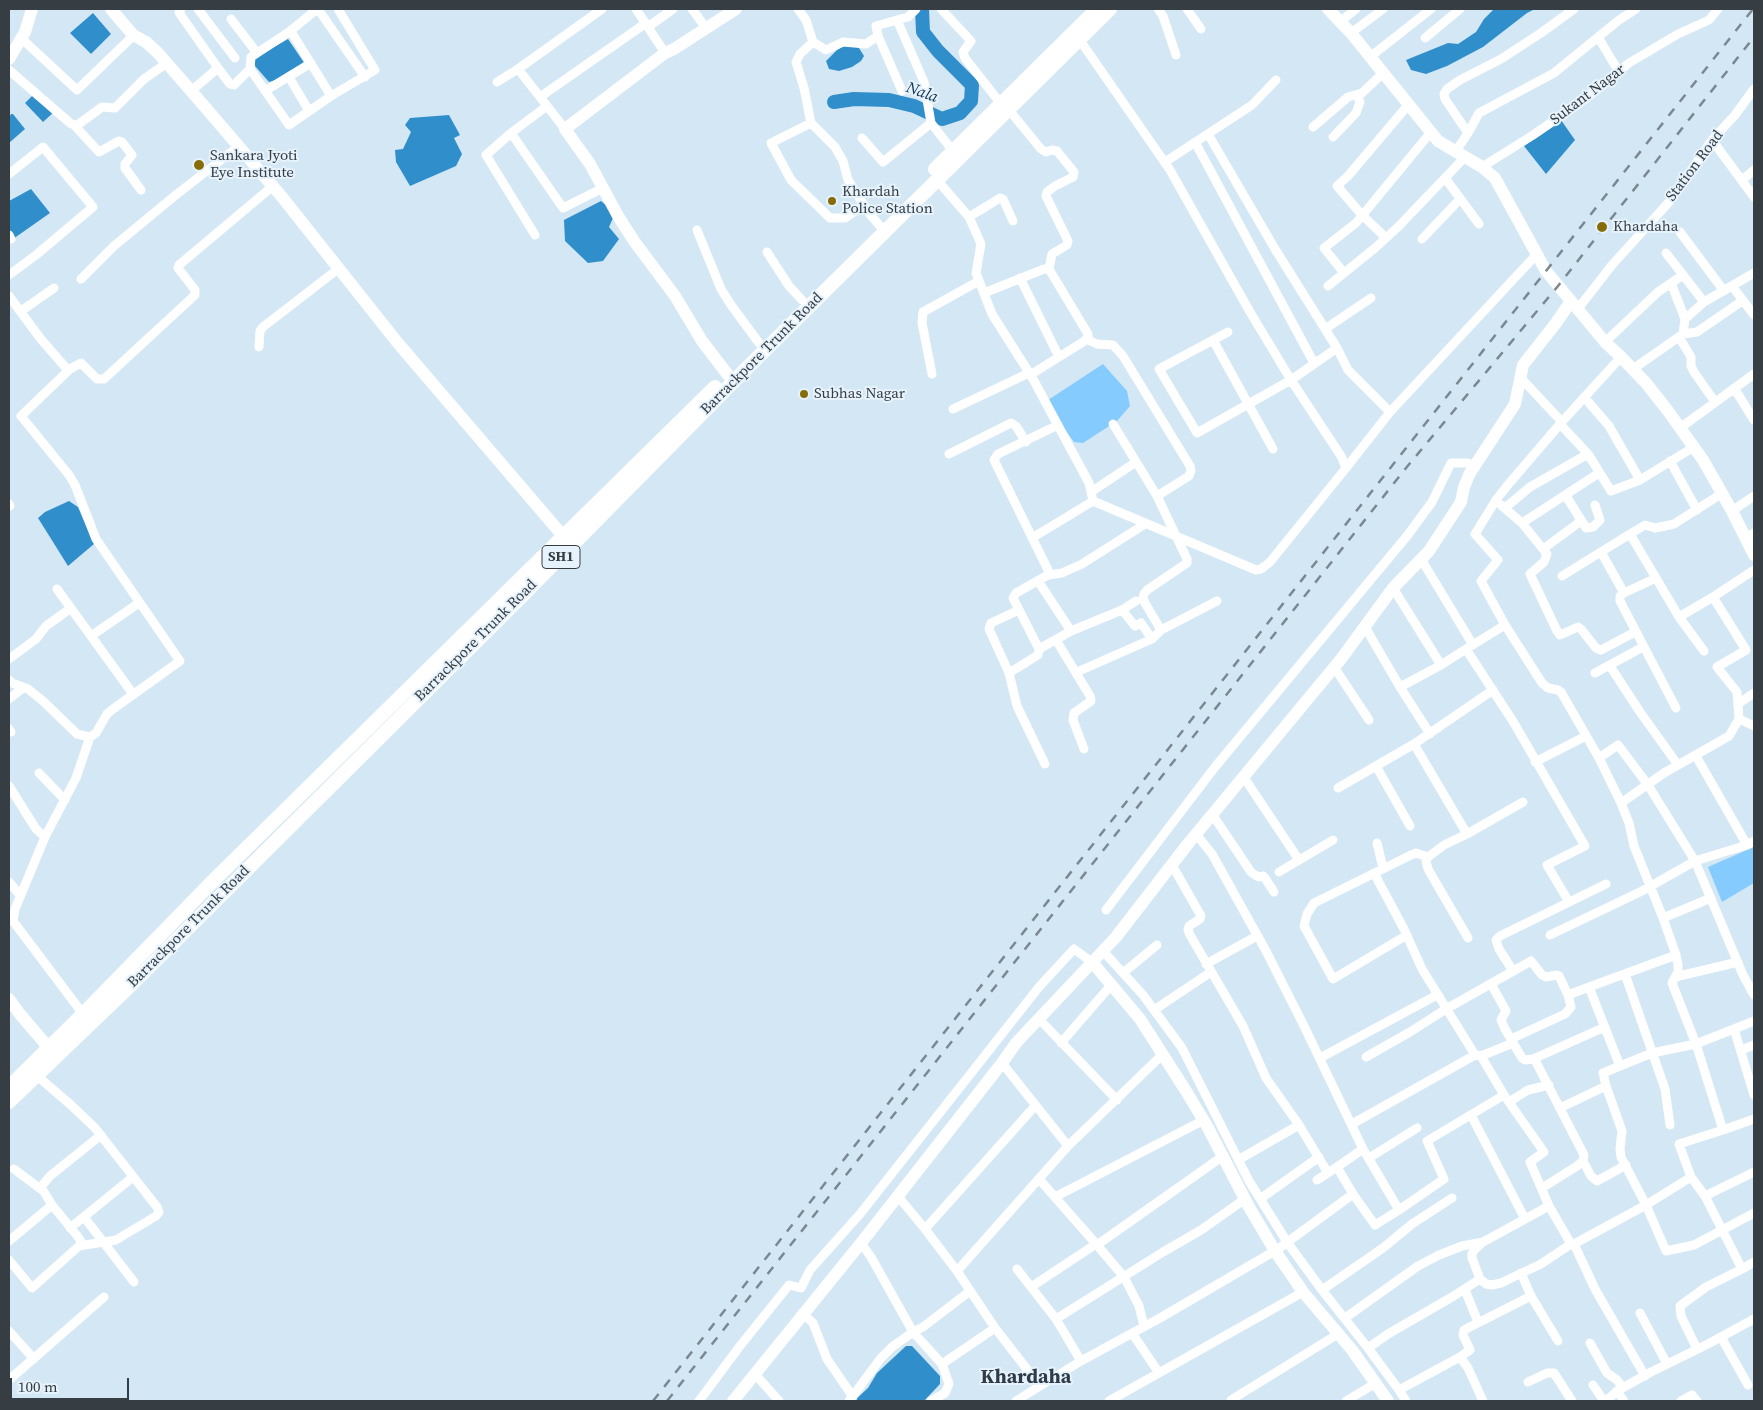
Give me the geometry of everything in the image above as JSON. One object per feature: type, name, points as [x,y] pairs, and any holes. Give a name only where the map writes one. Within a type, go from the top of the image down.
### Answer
[{"type":"main road","name":"Barrackpore Trunk Road","points":[[1077,36],[1098,9]]},
{"type":"main road","name":"Barrackpore Trunk Road","points":[[9,1102],[130,986],[568,542],[802,300],[937,180],[1005,107],[1077,36],[1110,9]]},
{"type":"main road","name":"Barrackpore Trunk Road","points":[[9,1086],[83,1014],[214,880],[748,367],[882,228],[953,151],[1005,107]]},
{"type":"street","points":[[9,59],[25,32],[32,9]]},
{"type":"street","points":[[111,9],[134,35],[146,42],[167,63],[239,146],[397,342],[568,542]]},
{"type":"street","points":[[181,9],[180,14],[230,84],[233,85],[250,69]]},
{"type":"street","points":[[198,9],[235,58]]},
{"type":"street","points":[[338,9],[374,68],[374,71],[288,125],[250,69],[251,57],[289,32],[317,9],[365,76]]},
{"type":"street","points":[[496,82],[602,9]]},
{"type":"street","points":[[636,9],[666,52]]},
{"type":"street","points":[[540,97],[673,9]]},
{"type":"street","points":[[692,9],[706,28]]},
{"type":"street","points":[[565,130],[666,52],[674,49],[736,9]]},
{"type":"street","points":[[798,9],[806,20],[813,42],[826,50],[843,42],[866,44],[878,36]]},
{"type":"street","points":[[902,91],[878,36],[876,26],[908,17],[916,9]]},
{"type":"street","points":[[941,9],[971,41],[963,52],[965,58],[1041,149],[1046,152],[1057,150],[1074,172],[1073,177],[1047,192],[1046,196],[1068,241],[1067,245],[1052,254],[1049,269],[1088,334],[1086,340],[1029,374],[953,410]]},
{"type":"street","points":[[1158,9],[1163,16],[1176,55]]},
{"type":"street","points":[[1187,9],[1201,29]]},
{"type":"street","points":[[1328,9],[1341,21],[1438,141],[1495,178],[1546,271],[1605,342],[1633,369],[1703,460],[1721,494],[1750,535],[1754,555]]},
{"type":"street","points":[[1341,21],[1356,9]]},
{"type":"street","points":[[1351,33],[1383,9]]},
{"type":"street","points":[[1370,58],[1431,9]]},
{"type":"street","points":[[1424,38],[1460,9]]},
{"type":"street","points":[[1468,133],[1445,99],[1444,94],[1447,89],[1460,80],[1501,59],[1574,9]]},
{"type":"street","points":[[1328,286],[1386,238],[1445,178],[1460,154],[1468,133],[1479,113],[1554,73],[1636,9]]},
{"type":"street","name":"Sukant Nagar","points":[[1482,168],[1587,98],[1629,63],[1678,34],[1709,20],[1718,9]]},
{"type":"street","points":[[231,19],[257,53]]},
{"type":"street","points":[[897,20],[924,82],[931,123],[953,151]]},
{"type":"street","points":[[289,32],[291,32],[332,96]]},
{"type":"street","points":[[21,38],[77,90],[134,35]]},
{"type":"street","points":[[1077,36],[1165,162],[1290,380],[1341,456],[1346,468]]},
{"type":"street","points":[[1598,37],[1619,72]]},
{"type":"street","points":[[813,42],[800,54],[796,62],[812,123],[835,147],[843,161],[848,180],[882,228]]},
{"type":"street","points":[[76,126],[102,108],[115,108],[144,79],[167,63]]},
{"type":"street","points":[[266,91],[311,64]]},
{"type":"street","points":[[191,91],[218,68]]},
{"type":"street","points":[[518,68],[590,164],[634,241],[675,296],[702,341],[728,375]]},
{"type":"street","points":[[9,70],[76,126],[99,152],[119,141],[122,142],[132,155],[125,164],[125,168],[141,190]]},
{"type":"street","points":[[1313,127],[1348,96],[1362,93],[1383,73]]},
{"type":"street","points":[[289,77],[309,111]]},
{"type":"street","points":[[1165,162],[1252,105],[1276,80]]},
{"type":"street","name":"Station Road","points":[[1574,305],[1669,202],[1712,140],[1735,115],[1754,89]]},
{"type":"street","points":[[1333,137],[1356,113],[1360,102],[1357,95]]},
{"type":"street","points":[[1386,238],[1362,215],[1337,186],[1361,162],[1409,104]]},
{"type":"street","points":[[534,235],[486,156],[487,153],[511,133],[547,106]]},
{"type":"street","points":[[812,123],[771,143],[791,180],[830,218],[845,218],[864,205]]},
{"type":"street","points":[[862,138],[883,162],[931,123]]},
{"type":"street","points":[[1344,273],[1324,248],[1334,242],[1362,215],[1431,132]]},
{"type":"street","points":[[511,133],[563,208],[603,188]]},
{"type":"street","points":[[1208,134],[1274,249],[1326,329],[1348,370],[1390,412]]},
{"type":"street","points":[[1712,140],[1743,179],[1754,197]]},
{"type":"street","points":[[1195,142],[1314,363]]},
{"type":"street","points":[[81,279],[114,246],[239,146]]},
{"type":"street","points":[[9,174],[43,147],[93,209],[36,256],[9,274]]},
{"type":"street","points":[[1743,179],[1754,170]]},
{"type":"street","points":[[1445,178],[1479,224]]},
{"type":"street","points":[[937,180],[969,217],[981,244],[976,273],[992,314],[1058,425],[1089,483],[1093,501]]},
{"type":"street","points":[[83,1014],[13,921],[15,909],[45,837],[76,778],[90,737],[96,732],[107,714],[180,662],[96,539],[75,485],[69,475],[21,416],[70,369],[81,363],[97,378],[102,380],[108,377],[195,295],[195,290],[178,268],[180,265],[273,186]]},
{"type":"street","points":[[969,217],[1000,198],[1003,199],[1013,221]]},
{"type":"street","points":[[1422,239],[1460,199]]},
{"type":"street","points":[[697,230],[721,289],[759,343]]},
{"type":"street","points":[[1680,232],[1728,289],[1753,312]]},
{"type":"street","points":[[767,252],[786,282],[802,300]]},
{"type":"street","points":[[1666,253],[1704,302]]},
{"type":"street","points":[[1093,501],[1252,569],[1261,569],[1270,562],[1390,412],[1536,255]]},
{"type":"street","points":[[259,347],[260,331],[263,327],[338,268]]},
{"type":"street","points":[[984,293],[1044,269],[1049,269]]},
{"type":"street","points":[[1715,402],[1694,372],[1691,366],[1691,357],[1680,336],[1685,319],[1704,302],[1754,273]]},
{"type":"street","points":[[1605,342],[1658,292],[1683,275]]},
{"type":"street","points":[[1020,278],[1059,357]]},
{"type":"street","points":[[932,374],[922,323],[923,312],[979,281]]},
{"type":"street","points":[[1671,283],[1685,319]]},
{"type":"street","points":[[20,311],[54,288]]},
{"type":"street","points":[[9,296],[52,352],[66,368],[70,369]]},
{"type":"street","points":[[1326,329],[1371,298]]},
{"type":"street","points":[[1633,369],[1680,336],[1697,332],[1742,300]]},
{"type":"street","points":[[733,1401],[861,1243],[1016,1043],[1116,937],[1212,814],[1334,667],[1393,588],[1429,551],[1458,507],[1464,486],[1475,466],[1516,404],[1523,365],[1556,323],[1574,305]]},
{"type":"street","points":[[1228,332],[1159,369],[1197,433],[1290,380],[1336,348]]},
{"type":"street","points":[[1086,340],[1097,344],[1113,345],[1123,356],[1190,466],[1189,476],[1157,496]]},
{"type":"street","points":[[1213,340],[1249,402],[1273,449]]},
{"type":"street","points":[[1622,357],[1561,423],[1496,500],[1475,534],[1498,560],[1481,581],[1505,625],[1542,683],[1548,688],[1561,692],[1599,758],[1621,804],[1629,823],[1634,846],[1676,955],[1678,965],[1672,983],[1696,1044],[1724,1130]]},
{"type":"street","points":[[1680,428],[1754,374]]},
{"type":"street","points":[[1520,377],[1588,454],[1611,491],[1640,480],[1694,447]]},
{"type":"street","points":[[1734,388],[1754,420]]},
{"type":"street","points":[[1584,397],[1609,426],[1640,480]]},
{"type":"street","points":[[949,454],[1011,423],[1016,426],[1026,442]]},
{"type":"street","points":[[1113,424],[1157,496],[1187,559],[1187,563],[1147,590],[1142,598],[1160,630]]},
{"type":"street","points":[[1048,575],[1048,570],[994,460],[998,454],[1058,425]]},
{"type":"street","points":[[1505,508],[1530,488],[1588,454]]},
{"type":"street","points":[[1670,461],[1697,510]]},
{"type":"street","points":[[1091,492],[1136,462]]},
{"type":"street","points":[[1106,910],[1215,767],[1407,536],[1432,502],[1451,463],[1468,462],[1475,466]]},
{"type":"street","points":[[1522,523],[1599,473]]},
{"type":"street","points":[[1562,576],[1645,525],[1656,528],[1674,524],[1721,494]]},
{"type":"street","points":[[1566,496],[1586,528],[1597,524],[1600,520],[1595,506]]},
{"type":"street","points":[[1732,511],[1754,496]]},
{"type":"street","points":[[1496,500],[1522,523],[1547,554],[1544,562],[1530,574],[1560,634],[1578,627],[1596,648],[1601,650],[1635,632]]},
{"type":"street","points":[[1032,538],[1093,501]]},
{"type":"street","points":[[1543,549],[1581,521]]},
{"type":"street","points":[[1039,650],[1013,598],[1016,593],[1048,575],[1062,573],[1082,564],[1146,524]]},
{"type":"street","points":[[1630,534],[1679,616],[1704,652]]},
{"type":"street","points":[[1601,552],[1624,592]]},
{"type":"street","points":[[1421,559],[1492,690],[1514,723],[1585,846],[1548,865],[1569,902]]},
{"type":"street","points":[[1679,616],[1713,597],[1754,570]]},
{"type":"street","points":[[1656,578],[1624,592],[1620,596],[1620,601],[1676,708]]},
{"type":"street","points":[[1038,581],[1071,631]]},
{"type":"street","points":[[1393,588],[1441,665]]},
{"type":"street","points":[[57,589],[133,694]]},
{"type":"street","points":[[1621,804],[1664,773],[1729,736],[1739,719],[1737,692],[1717,667],[1746,650],[1713,597]]},
{"type":"street","points":[[1009,673],[1038,655],[1039,650],[1071,631],[1122,610],[1136,601]]},
{"type":"street","points":[[1077,672],[1152,638],[1160,630],[1217,601]]},
{"type":"street","points":[[91,636],[139,603]]},
{"type":"street","points":[[9,659],[38,638],[45,627],[71,608]]},
{"type":"street","points":[[1019,610],[995,620],[989,629],[1009,673],[1017,706],[1046,764]]},
{"type":"street","points":[[1122,610],[1135,626],[1141,623],[1152,638]]},
{"type":"street","points":[[1400,687],[1441,665],[1505,625]]},
{"type":"street","points":[[1365,627],[1430,734]]},
{"type":"street","points":[[1056,640],[1090,696],[1090,701],[1074,713],[1073,720],[1084,749]]},
{"type":"street","points":[[1595,673],[1644,647]]},
{"type":"street","points":[[1610,666],[1678,765]]},
{"type":"street","points":[[1334,667],[1370,720]]},
{"type":"street","points":[[9,680],[28,689],[77,734],[90,737]]},
{"type":"street","points":[[9,699],[23,688]]},
{"type":"street","points":[[1338,788],[1430,734],[1492,690]]},
{"type":"street","points":[[1738,704],[1754,693]]},
{"type":"street","points":[[1739,719],[1754,726]]},
{"type":"street","points":[[1535,762],[1586,736]]},
{"type":"street","points":[[1414,744],[1467,834]]},
{"type":"street","points":[[1599,758],[1618,745],[1648,785],[1695,861],[1754,995]]},
{"type":"street","points":[[1550,935],[1650,886],[1695,861],[1750,843],[1696,756]]},
{"type":"street","points":[[1376,766],[1410,826]]},
{"type":"street","points":[[39,773],[65,800]]},
{"type":"street","points":[[1243,776],[1299,860]]},
{"type":"street","points":[[9,786],[36,829],[45,837]]},
{"type":"street","points":[[1468,938],[1428,869],[1426,861],[1428,857],[1444,846],[1523,802]]},
{"type":"street","points":[[1212,814],[1251,872],[1255,876],[1263,876],[1274,892]]},
{"type":"street","points":[[1196,834],[1212,854],[1282,981],[1363,1149],[1399,1210]]},
{"type":"street","points":[[1279,872],[1333,840]]},
{"type":"street","points":[[1377,843],[1383,868]]},
{"type":"street","points":[[1407,935],[1333,979],[1304,926],[1307,914],[1314,903],[1416,853],[1428,857]]},
{"type":"street","points":[[1172,865],[1201,916],[1200,919],[1189,926],[1188,930],[1243,1026],[1266,1078],[1299,1125],[1328,1173]]},
{"type":"street","points":[[1374,873],[1437,995],[1544,1152],[1530,1162],[1549,1206],[1573,1244],[1595,1289],[1645,1376]]},
{"type":"street","points":[[9,882],[20,895]]},
{"type":"street","points":[[1512,971],[1499,949],[1496,940],[1500,936],[1606,884]]},
{"type":"street","points":[[1663,918],[1711,898]]},
{"type":"street","points":[[1154,1010],[1209,968],[1257,936]]},
{"type":"street","points":[[1123,973],[1157,945]]},
{"type":"street","points":[[699,1401],[789,1285],[801,1288],[810,1270],[860,1214],[1039,987],[1074,949],[1093,963],[1140,1019],[1204,1120],[1245,1199],[1281,1247],[1322,1290],[1345,1318],[1400,1390],[1406,1401]]},
{"type":"street","points":[[1103,951],[1154,1010],[1182,1048],[1238,1160],[1260,1199],[1303,1292],[1338,1334],[1388,1401]]},
{"type":"street","points":[[1568,995],[1676,955]]},
{"type":"street","points":[[1352,1124],[1478,1055],[1512,1041],[1565,1014],[1570,1008],[1568,995],[1557,974],[1546,977],[1542,976],[1531,961],[1366,1057]]},
{"type":"street","points":[[1675,977],[1738,962]]},
{"type":"street","points":[[1625,974],[1665,1089],[1670,1125]]},
{"type":"street","points":[[1061,1043],[1112,984]]},
{"type":"street","points":[[1491,984],[1506,1011],[1501,1020],[1522,1058],[1525,1060],[1533,1059],[1605,1027]]},
{"type":"street","points":[[1589,987],[1620,1066]]},
{"type":"street","points":[[1320,1058],[1437,995]]},
{"type":"street","points":[[9,998],[19,1013],[48,1047]]},
{"type":"street","points":[[1038,1019],[1116,1100]]},
{"type":"street","points":[[1754,1021],[1696,1044],[1652,1053],[1603,1073],[1622,1131],[1621,1157],[1646,1205],[1666,1252],[1694,1245],[1754,1213]]},
{"type":"street","points":[[1734,1029],[1754,1092]]},
{"type":"street","points":[[1741,1050],[1754,1045]]},
{"type":"street","points":[[958,1271],[1068,1146],[1162,1054]]},
{"type":"street","points":[[1533,1059],[1540,1067],[1584,1155],[1583,1161],[1591,1176],[1597,1181],[1626,1165]]},
{"type":"street","points":[[1002,1063],[1068,1146]]},
{"type":"street","points":[[36,1075],[71,1104],[101,1135],[159,1212],[156,1216],[116,1240],[79,1246]]},
{"type":"street","points":[[1337,1167],[1375,1225],[1444,1179],[1427,1141],[1471,1115],[1506,1098],[1548,1085]]},
{"type":"street","points":[[1560,1108],[1606,1086]]},
{"type":"street","points":[[925,1229],[1035,1106]]},
{"type":"street","points":[[1471,1115],[1525,1219]]},
{"type":"street","points":[[1742,1269],[1705,1196],[1691,1176],[1679,1144],[1754,1119]]},
{"type":"street","points":[[1055,1197],[1204,1120]]},
{"type":"street","points":[[1238,1160],[1299,1125]]},
{"type":"street","points":[[1369,1158],[1417,1128]]},
{"type":"street","points":[[42,1190],[41,1187],[50,1176],[101,1135]]},
{"type":"street","points":[[1317,1180],[1363,1149]]},
{"type":"street","points":[[1031,1287],[1223,1156]]},
{"type":"street","points":[[1260,1199],[1319,1157]]},
{"type":"street","points":[[1542,1188],[1583,1161]]},
{"type":"street","points":[[9,1260],[32,1288],[79,1246],[81,1242],[42,1190],[14,1169]]},
{"type":"street","points":[[1705,1196],[1754,1172]]},
{"type":"street","points":[[1482,1242],[1472,1254],[1480,1279],[1486,1284],[1500,1283],[1541,1264],[1573,1244],[1646,1205],[1691,1176]]},
{"type":"street","points":[[70,1228],[133,1177]]},
{"type":"street","points":[[1039,1179],[1124,1277],[1139,1306],[1144,1326]]},
{"type":"street","points":[[1016,1401],[1080,1361],[1227,1280],[1281,1247],[1353,1194]]},
{"type":"street","points":[[897,1195],[958,1271],[995,1328],[1040,1386]]},
{"type":"street","points":[[1322,1290],[1384,1248],[1412,1224],[1452,1198]]},
{"type":"street","points":[[1056,1319],[1163,1252],[1202,1230],[1245,1199]]},
{"type":"street","points":[[9,1241],[52,1205]]},
{"type":"street","points":[[1345,1318],[1418,1266],[1462,1246],[1482,1242],[1549,1206]]},
{"type":"street","points":[[84,1216],[134,1282]]},
{"type":"street","points":[[861,1243],[871,1257],[913,1332],[942,1364],[949,1384],[945,1393],[931,1401]]},
{"type":"street","points":[[1698,1349],[1681,1316],[1680,1306],[1706,1287],[1754,1262]]},
{"type":"street","points":[[1017,1269],[1056,1319],[1080,1361]]},
{"type":"street","points":[[1521,1273],[1531,1296],[1558,1341]]},
{"type":"street","points":[[1368,1348],[1480,1279]]},
{"type":"street","points":[[1464,1290],[1478,1322]]},
{"type":"street","points":[[802,1314],[814,1323],[827,1359],[851,1399],[881,1358],[892,1347],[923,1327],[970,1291]]},
{"type":"street","points":[[1109,1401],[1303,1292]]},
{"type":"street","points":[[1400,1390],[1470,1350],[1463,1332],[1468,1328],[1531,1296]]},
{"type":"street","points":[[9,1380],[104,1297]]},
{"type":"street","points":[[1640,1313],[1667,1364]]},
{"type":"street","points":[[1593,1385],[1605,1401],[1620,1389],[1754,1321]]},
{"type":"street","points":[[942,1364],[995,1328]]},
{"type":"street","points":[[9,1331],[34,1359]]},
{"type":"street","points":[[1132,1333],[1159,1373]]},
{"type":"street","points":[[1231,1400],[1338,1334]]},
{"type":"street","points":[[1721,1337],[1748,1384]]},
{"type":"street","points":[[1590,1343],[1607,1374],[1617,1380],[1624,1401]]},
{"type":"street","points":[[1460,1357],[1468,1368],[1483,1401]]},
{"type":"street","points":[[1528,1382],[1547,1373],[1554,1373],[1572,1401]]},
{"type":"street","points":[[755,1374],[779,1401]]},
{"type":"street","points":[[1346,1401],[1376,1383]]},
{"type":"street","points":[[1681,1401],[1692,1395],[1697,1401]]},
{"type":"shaded area","points":[[1494,9],[1535,9],[1483,47],[1447,66],[1426,74],[1411,70],[1406,60],[1448,43],[1458,44],[1476,32],[1484,19]]},
{"type":"shaded area","points":[[93,13],[111,34],[91,54],[70,33]]},
{"type":"shaded area","points":[[288,39],[305,64],[283,78],[269,82],[255,66],[255,58]]},
{"type":"shaded area","points":[[848,43],[859,48],[864,56],[861,61],[852,67],[839,71],[829,69],[826,61],[837,50]]},
{"type":"shaded area","points":[[35,93],[54,112],[43,122],[25,103]]},
{"type":"shaded area","points":[[11,114],[25,129],[9,143],[9,118]]},
{"type":"shaded area","points":[[449,115],[460,135],[454,138],[462,154],[456,166],[410,186],[396,162],[395,150],[403,149],[411,132],[405,125],[410,118]]},
{"type":"shaded area","points":[[1561,120],[1575,140],[1546,174],[1524,146]]},
{"type":"shaded area","points":[[31,189],[50,213],[13,239],[9,232],[9,201]]},
{"type":"shaded area","points":[[601,201],[607,206],[613,218],[609,227],[619,239],[603,261],[588,263],[565,241],[564,220]]},
{"type":"shaded area","points":[[1103,364],[1127,391],[1130,406],[1117,421],[1083,443],[1074,442],[1045,402]]},
{"type":"shaded area","points":[[69,501],[78,507],[94,544],[68,566],[38,518],[45,512]]},
{"type":"shaded area","points":[[1754,847],[1754,883],[1722,902],[1708,867]]},
{"type":"shaded area","points":[[906,1346],[912,1346],[940,1376],[940,1384],[924,1401],[854,1401],[868,1388],[877,1373]]},
{"type":"waterway","name":"Nala","points":[[834,102],[854,99],[889,100],[914,106],[942,119],[960,113],[971,101],[972,85],[938,51],[923,32],[922,9]]},
{"type":"railway","points":[[653,1401],[1753,9]]},
{"type":"railway","points":[[667,1401],[1406,468],[1558,286],[1754,37]]},
{"type":"place","name":"Sankara Jyoti Eye Institute","points":[[199,165]]},
{"type":"place","name":"Khardah Police Station","points":[[832,201]]},
{"type":"place","name":"Khardaha","points":[[1602,227]]},
{"type":"place","name":"Subhas Nagar","points":[[804,394]]},
{"type":"district","name":"Khardaha","points":[[1026,1378]]}]
